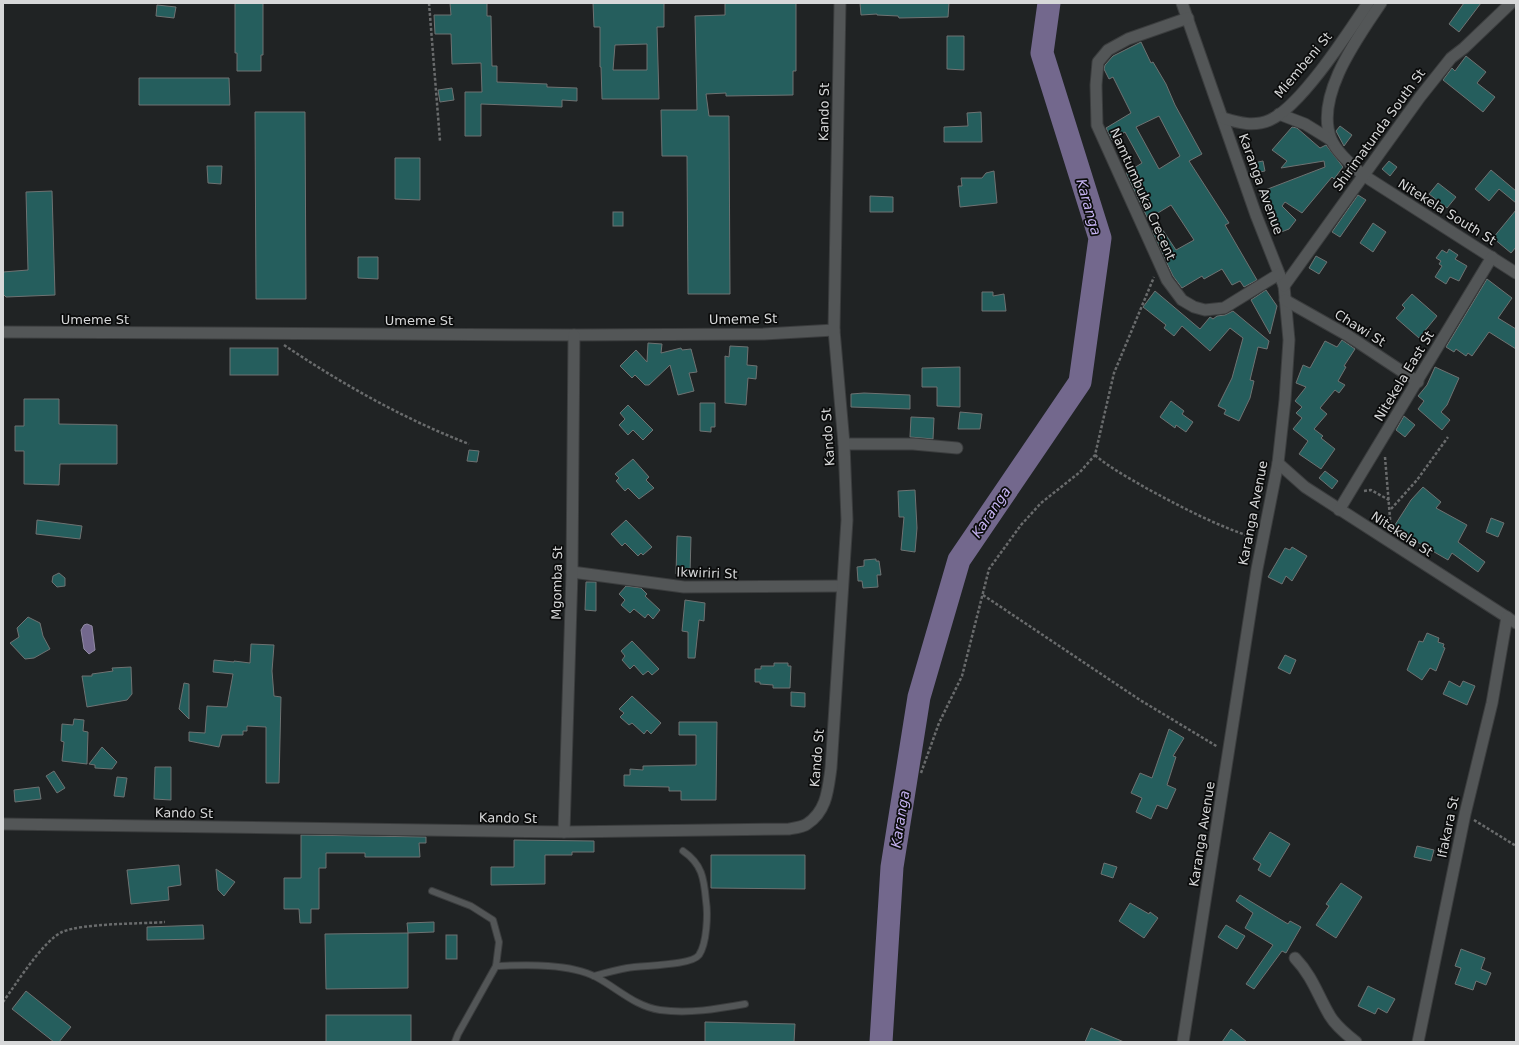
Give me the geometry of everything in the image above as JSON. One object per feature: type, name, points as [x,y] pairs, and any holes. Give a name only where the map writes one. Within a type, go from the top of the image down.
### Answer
[{"type":"street","name":"Kando St","points":[[3,824],[564,832],[789,829],[807,825],[819,812],[827,797],[847,520],[844,444],[834,330],[840,3]]},
{"type":"street","name":"Karanga Avenue","points":[[1182,3],[1256,215],[1284,286],[1289,340],[1286,400],[1278,463],[1262,540],[1183,1042]]},
{"type":"street","name":"Miembeni St","points":[[1223,118],[1244,125],[1270,120],[1280,114],[1294,102],[1335,52],[1368,3]]},
{"type":"street","points":[[1331,140],[1328,127],[1328,113],[1336,78],[1345,58],[1381,3]]},
{"type":"street","name":"Shirimatunda South St","points":[[1284,286],[1363,175],[1451,58],[1464,48],[1511,3]]},
{"type":"street","name":"Namtumbuka Crecent","points":[[1188,18],[1128,39],[1108,50],[1098,62],[1096,85],[1097,125],[1167,280],[1182,300],[1194,307],[1205,310],[1224,308],[1279,274]]},
{"type":"street","points":[[1280,114],[1305,124],[1331,140]]},
{"type":"street","name":"Nitekela South St","points":[[1331,140],[1346,159],[1363,175],[1516,273]]},
{"type":"street","name":"Nitekela East St","points":[[1339,510],[1418,382],[1492,257]]},
{"type":"street","name":"Chawi St","points":[[1285,300],[1347,335],[1418,382]]},
{"type":"street","name":"Umeme St","points":[[3,332],[574,335],[764,334],[834,330]]},
{"type":"street","name":"Mgomba St","points":[[564,832],[572,572],[574,335]]},
{"type":"street","points":[[844,444],[913,444],[957,448]]},
{"type":"street","name":"Nitekela St","points":[[1278,463],[1305,487],[1339,510],[1511,620]]},
{"type":"street","name":"Ikwiriri St","points":[[572,572],[684,587],[724,588],[842,586]]},
{"type":"street","name":"Ifakara St","points":[[1418,1042],[1464,814],[1511,620]]},
{"type":"street","points":[[1295,958],[1307,970],[1330,1016],[1347,1035],[1356,1042]]},
{"type":"lane","points":[[594,976],[628,968],[684,962],[693,960],[699,955],[705,936],[708,912],[705,880],[694,859],[683,851]]},
{"type":"lane","points":[[432,891],[471,906],[493,920],[499,942],[496,966],[455,1042]]},
{"type":"lane","points":[[496,966],[539,964],[574,970],[594,976],[638,1003],[659,1010],[701,1012],[745,1004]]},
{"type":"path","points":[[429,3],[440,141]]},
{"type":"path","points":[[921,773],[939,723],[962,676],[989,569],[1021,525],[1041,503],[1080,472],[1095,455],[1114,373],[1159,263]]},
{"type":"path","points":[[267,334],[307,361],[369,398],[429,429],[469,444]]},
{"type":"path","points":[[1390,510],[1417,480],[1448,437]]},
{"type":"path","points":[[1383,439],[1390,500],[1392,544]]},
{"type":"path","points":[[1095,455],[1135,482],[1180,507],[1224,528],[1262,540]]},
{"type":"path","points":[[1350,492],[1371,490],[1390,500]]},
{"type":"path","points":[[983,595],[1140,700],[1229,754]]},
{"type":"path","points":[[1464,814],[1516,846]]},
{"type":"path","points":[[3,1002],[38,953],[61,932],[84,927],[165,922]]},
{"type":"shaded area","points":[[87,624],[92,626],[95,650],[89,654],[84,649],[81,630],[84,625]]},
{"type":"building","points":[[235,3],[263,3],[263,55],[261,55],[261,71],[237,71],[237,53],[235,53]]},
{"type":"building","points":[[450,3],[487,3],[487,16],[491,16],[492,66],[497,66],[497,82],[547,84],[547,87],[577,88],[577,101],[562,100],[562,107],[481,104],[481,136],[465,136],[465,92],[482,92],[481,63],[452,64],[451,34],[435,34],[434,15],[451,15]]},
{"type":"building","points":[[593,3],[664,3],[664,27],[657,27],[659,99],[602,99],[600,27],[594,27]],"holes":[[[647,44],[647,70],[613,70],[615,45]]]},
{"type":"building","points":[[725,3],[796,3],[796,71],[793,71],[793,95],[726,96],[726,93],[706,94],[709,116],[729,116],[730,294],[688,294],[687,156],[662,156],[661,110],[697,110],[695,16],[725,15]]},
{"type":"building","points":[[860,3],[949,3],[948,17],[899,18],[898,16],[877,14],[861,15]]},
{"type":"building","points":[[1464,3],[1481,3],[1459,32],[1449,24]]},
{"type":"building","points":[[157,5],[176,7],[174,18],[156,16]]},
{"type":"building","points":[[947,36],[964,36],[964,70],[947,69]]},
{"type":"building","points":[[1141,42],[1151,63],[1153,62],[1166,84],[1175,105],[1202,154],[1189,161],[1229,223],[1225,225],[1257,280],[1244,287],[1240,281],[1232,285],[1222,269],[1204,279],[1202,276],[1182,288],[1173,276],[1152,231],[1160,226],[1176,250],[1194,240],[1171,205],[1148,219],[1126,173],[1142,163],[1125,132],[1112,140],[1106,128],[1131,113],[1113,77],[1109,79],[1104,69],[1105,65],[1113,56]],"holes":[[[1159,116],[1180,156],[1159,169],[1136,127]]]},
{"type":"building","points":[[1466,56],[1486,72],[1477,83],[1495,97],[1483,112],[1443,80],[1452,68],[1455,71]]},
{"type":"building","points":[[139,78],[229,78],[230,105],[139,105]]},
{"type":"building","points":[[452,88],[454,100],[440,102],[438,90]]},
{"type":"building","points":[[255,112],[305,112],[306,299],[256,299]]},
{"type":"building","points":[[981,112],[982,142],[944,142],[944,127],[968,126],[967,113]]},
{"type":"building","points":[[1340,126],[1352,135],[1344,146],[1336,131]]},
{"type":"building","points":[[1292,127],[1297,128],[1320,148],[1326,145],[1343,167],[1334,179],[1332,177],[1302,213],[1285,202],[1282,206],[1296,220],[1289,229],[1276,234],[1260,192],[1325,167],[1324,161],[1281,168],[1287,161],[1272,150]]},
{"type":"building","points":[[395,158],[420,158],[420,200],[395,199]]},
{"type":"building","points":[[1263,161],[1265,171],[1255,173],[1253,163]]},
{"type":"building","points":[[1389,161],[1397,167],[1390,176],[1382,169]]},
{"type":"building","points":[[207,166],[222,166],[221,184],[208,183]]},
{"type":"building","points":[[1491,170],[1516,191],[1516,203],[1499,189],[1489,201],[1475,189]]},
{"type":"building","points":[[994,171],[997,203],[960,207],[958,186],[962,186],[961,178],[982,178],[986,173]]},
{"type":"building","points":[[1438,183],[1456,197],[1447,208],[1429,194]]},
{"type":"building","points":[[52,191],[55,295],[6,297],[3,294],[3,272],[28,270],[26,192]]},
{"type":"building","points":[[1358,195],[1366,200],[1340,237],[1332,232]]},
{"type":"building","points":[[870,196],[893,197],[893,212],[870,212]]},
{"type":"building","points":[[1516,210],[1516,247],[1511,253],[1493,238]]},
{"type":"building","points":[[613,212],[623,212],[623,226],[613,226]]},
{"type":"building","points":[[1373,223],[1386,232],[1373,252],[1360,243]]},
{"type":"building","points":[[1449,249],[1458,255],[1455,259],[1467,266],[1459,281],[1450,277],[1446,284],[1435,277],[1442,266],[1439,264],[1441,261],[1436,258],[1442,250],[1447,253]]},
{"type":"building","points":[[1316,256],[1327,262],[1319,274],[1309,268]]},
{"type":"building","points":[[358,257],[378,257],[378,279],[358,278]]},
{"type":"building","points":[[1487,279],[1512,298],[1498,318],[1516,329],[1516,349],[1489,332],[1472,356],[1468,353],[1466,356],[1456,349],[1454,352],[1446,347]]},
{"type":"building","points":[[1266,290],[1277,306],[1270,334],[1251,300]]},
{"type":"building","points":[[1155,291],[1200,329],[1210,317],[1213,319],[1217,316],[1225,315],[1233,311],[1269,341],[1267,349],[1258,347],[1250,380],[1254,381],[1250,398],[1239,421],[1224,414],[1226,410],[1218,406],[1232,378],[1243,338],[1230,328],[1210,351],[1182,326],[1174,336],[1164,328],[1166,325],[1143,307]]},
{"type":"building","points":[[982,292],[993,292],[993,296],[1004,294],[1006,311],[982,311]]},
{"type":"building","points":[[1412,294],[1437,316],[1419,338],[1396,318],[1405,308],[1402,305]]},
{"type":"building","points":[[1342,340],[1355,349],[1344,366],[1346,367],[1338,381],[1345,385],[1339,393],[1335,390],[1320,408],[1327,414],[1314,429],[1323,436],[1321,438],[1335,449],[1321,469],[1299,454],[1308,441],[1293,429],[1302,418],[1296,413],[1302,407],[1295,401],[1306,387],[1296,383],[1303,365],[1310,368],[1325,341],[1337,347]]},
{"type":"building","points":[[648,343],[662,344],[661,353],[681,348],[682,350],[691,349],[697,372],[689,373],[694,391],[678,395],[670,365],[649,385],[645,385],[635,375],[632,378],[620,366],[636,350],[647,362]]},
{"type":"building","points":[[730,346],[748,347],[747,365],[757,366],[756,379],[748,378],[746,405],[725,403],[725,356],[729,357]]},
{"type":"building","points":[[230,348],[278,348],[278,375],[230,375]]},
{"type":"building","points":[[960,367],[960,407],[937,406],[937,387],[922,387],[922,368]]},
{"type":"building","points":[[1435,367],[1459,378],[1447,405],[1441,412],[1450,420],[1442,430],[1418,409],[1424,401],[1418,396],[1427,385]]},
{"type":"building","points":[[864,393],[910,395],[910,409],[851,407],[851,394]]},
{"type":"building","points":[[24,399],[59,399],[59,424],[117,425],[117,464],[60,464],[59,485],[24,484],[24,451],[15,451],[15,426],[24,426]]},
{"type":"building","points":[[1171,401],[1184,411],[1182,414],[1193,422],[1186,432],[1176,425],[1175,428],[1160,417]]},
{"type":"building","points":[[700,403],[715,403],[715,427],[711,427],[711,432],[700,431]]},
{"type":"building","points":[[628,405],[653,430],[643,440],[633,430],[628,435],[619,425],[625,419],[620,413]]},
{"type":"building","points":[[960,412],[982,414],[980,429],[958,429]]},
{"type":"building","points":[[1404,416],[1415,425],[1405,437],[1396,430]]},
{"type":"building","points":[[911,417],[934,418],[933,439],[910,437]]},
{"type":"building","points":[[469,450],[479,451],[477,462],[467,461]]},
{"type":"building","points":[[633,459],[649,477],[646,480],[654,488],[639,499],[628,488],[625,491],[616,481],[619,478],[615,474]]},
{"type":"building","points":[[1325,471],[1338,481],[1332,489],[1319,478]]},
{"type":"building","points":[[1423,487],[1441,502],[1436,508],[1467,525],[1458,542],[1485,562],[1478,572],[1452,553],[1448,560],[1393,528],[1411,500]]},
{"type":"building","points":[[915,490],[917,528],[915,552],[901,550],[904,517],[899,517],[898,491]]},
{"type":"building","points":[[1491,518],[1504,523],[1498,537],[1486,532]]},
{"type":"building","points":[[37,520],[82,526],[80,539],[36,534]]},
{"type":"building","points":[[626,520],[652,547],[643,555],[641,553],[638,556],[625,543],[622,546],[611,534]]},
{"type":"building","points":[[677,536],[691,537],[690,574],[676,574]]},
{"type":"building","points":[[1292,547],[1307,556],[1292,581],[1286,576],[1282,584],[1268,577],[1285,548],[1290,550]]},
{"type":"building","points":[[876,559],[876,561],[879,561],[881,575],[877,575],[878,587],[863,588],[862,581],[858,581],[857,567],[864,566],[864,560]]},
{"type":"building","points":[[59,573],[65,578],[65,586],[57,587],[52,582],[53,576]]},
{"type":"building","points":[[586,582],[596,582],[596,611],[585,610]]},
{"type":"building","points":[[626,586],[641,588],[647,594],[645,596],[660,610],[653,619],[648,614],[645,618],[634,609],[630,613],[621,605],[625,600],[619,594]]},
{"type":"building","points":[[685,600],[705,603],[704,621],[699,620],[695,658],[688,658],[688,632],[682,631]]},
{"type":"building","points":[[28,617],[40,623],[43,636],[50,649],[34,658],[25,659],[10,643],[19,637],[17,628]]},
{"type":"building","points":[[1427,633],[1439,638],[1438,642],[1444,644],[1443,647],[1445,648],[1436,671],[1430,668],[1422,680],[1407,670],[1419,641],[1423,642]]},
{"type":"building","points":[[632,641],[659,669],[652,675],[648,671],[643,675],[634,665],[630,669],[622,660],[625,656],[621,651]]},
{"type":"building","points":[[251,644],[274,645],[272,671],[274,696],[281,697],[279,783],[266,783],[266,727],[247,726],[247,731],[243,731],[243,735],[222,735],[219,747],[189,741],[189,732],[205,733],[207,706],[227,707],[233,674],[213,672],[214,660],[250,663]]},
{"type":"building","points":[[1285,655],[1296,660],[1290,674],[1278,668]]},
{"type":"building","points":[[774,663],[788,663],[788,666],[791,666],[790,688],[773,688],[773,685],[755,682],[755,669],[761,669],[761,666],[774,666]]},
{"type":"building","points":[[131,667],[132,694],[127,700],[87,707],[82,676],[92,676],[92,674],[113,671],[112,668]]},
{"type":"building","points":[[1449,681],[1460,687],[1463,681],[1475,686],[1467,705],[1443,694]]},
{"type":"building","points":[[184,683],[189,684],[189,719],[179,709]]},
{"type":"building","points":[[791,692],[805,693],[805,707],[791,706]]},
{"type":"building","points":[[632,696],[661,723],[651,734],[647,730],[644,734],[632,723],[629,725],[620,717],[624,713],[619,709]]},
{"type":"building","points":[[74,719],[84,720],[83,731],[88,732],[87,764],[62,761],[64,742],[61,741],[62,724],[73,725]]},
{"type":"building","points":[[679,722],[717,722],[716,800],[681,800],[681,791],[669,791],[669,787],[624,786],[624,775],[630,775],[630,769],[643,770],[643,766],[696,765],[696,735],[679,735]]},
{"type":"building","points":[[1169,729],[1184,738],[1173,756],[1176,757],[1167,785],[1176,789],[1167,809],[1157,805],[1151,819],[1136,812],[1142,798],[1131,793],[1140,773],[1152,778]]},
{"type":"building","points":[[102,747],[117,762],[112,769],[95,768],[95,765],[89,764]]},
{"type":"building","points":[[155,767],[171,767],[171,800],[154,799]]},
{"type":"building","points":[[54,771],[65,788],[57,793],[46,776]]},
{"type":"building","points":[[117,777],[127,778],[124,797],[114,796]]},
{"type":"building","points":[[39,787],[41,799],[15,802],[14,790]]},
{"type":"building","points":[[1270,832],[1290,844],[1270,877],[1258,870],[1261,864],[1253,859]]},
{"type":"building","points":[[301,835],[426,837],[426,843],[419,843],[420,857],[365,857],[365,853],[326,853],[326,868],[319,868],[319,909],[311,909],[311,923],[300,923],[299,909],[284,909],[284,878],[301,878]]},
{"type":"building","points":[[514,840],[594,841],[594,852],[572,852],[572,855],[545,855],[545,884],[491,885],[491,867],[514,867]]},
{"type":"building","points":[[1417,846],[1434,850],[1431,861],[1414,857]]},
{"type":"building","points":[[711,855],[805,855],[805,889],[711,888]]},
{"type":"building","points":[[1104,863],[1117,867],[1113,878],[1101,874]]},
{"type":"building","points":[[179,865],[181,885],[168,887],[169,900],[131,904],[127,870]]},
{"type":"building","points":[[216,869],[235,882],[224,896],[218,890]]},
{"type":"building","points":[[1341,883],[1362,897],[1336,938],[1316,925],[1329,906],[1326,904]]},
{"type":"building","points":[[1240,895],[1288,924],[1290,921],[1301,927],[1286,953],[1282,951],[1254,989],[1246,984],[1273,945],[1245,928],[1253,913],[1236,901]]},
{"type":"building","points":[[1130,903],[1149,914],[1150,912],[1158,918],[1144,938],[1119,921]]},
{"type":"building","points":[[434,922],[434,932],[408,933],[407,923]]},
{"type":"building","points":[[203,925],[204,939],[147,940],[147,927]]},
{"type":"building","points":[[1226,925],[1245,936],[1237,949],[1218,937]]},
{"type":"building","points":[[408,933],[408,988],[326,989],[325,934]]},
{"type":"building","points":[[446,935],[457,935],[457,959],[446,959]]},
{"type":"building","points":[[1461,949],[1485,958],[1481,969],[1491,973],[1486,985],[1476,981],[1473,990],[1455,984],[1461,968],[1455,966]]},
{"type":"building","points":[[1368,986],[1395,999],[1387,1013],[1378,1008],[1375,1014],[1358,1006]]},
{"type":"building","points":[[26,991],[71,1027],[59,1042],[54,1042],[12,1009]]},
{"type":"building","points":[[326,1015],[411,1015],[411,1042],[326,1042]]},
{"type":"building","points":[[705,1022],[795,1024],[794,1042],[705,1042]]},
{"type":"building","points":[[1091,1028],[1124,1042],[1085,1042]]},
{"type":"building","points":[[1231,1029],[1247,1042],[1222,1042]]},
{"type":"waterway","name":"Karanga","points":[[881,1042],[892,867],[919,697],[959,560],[1080,382],[1100,238],[1042,53],[1049,3]]}]
